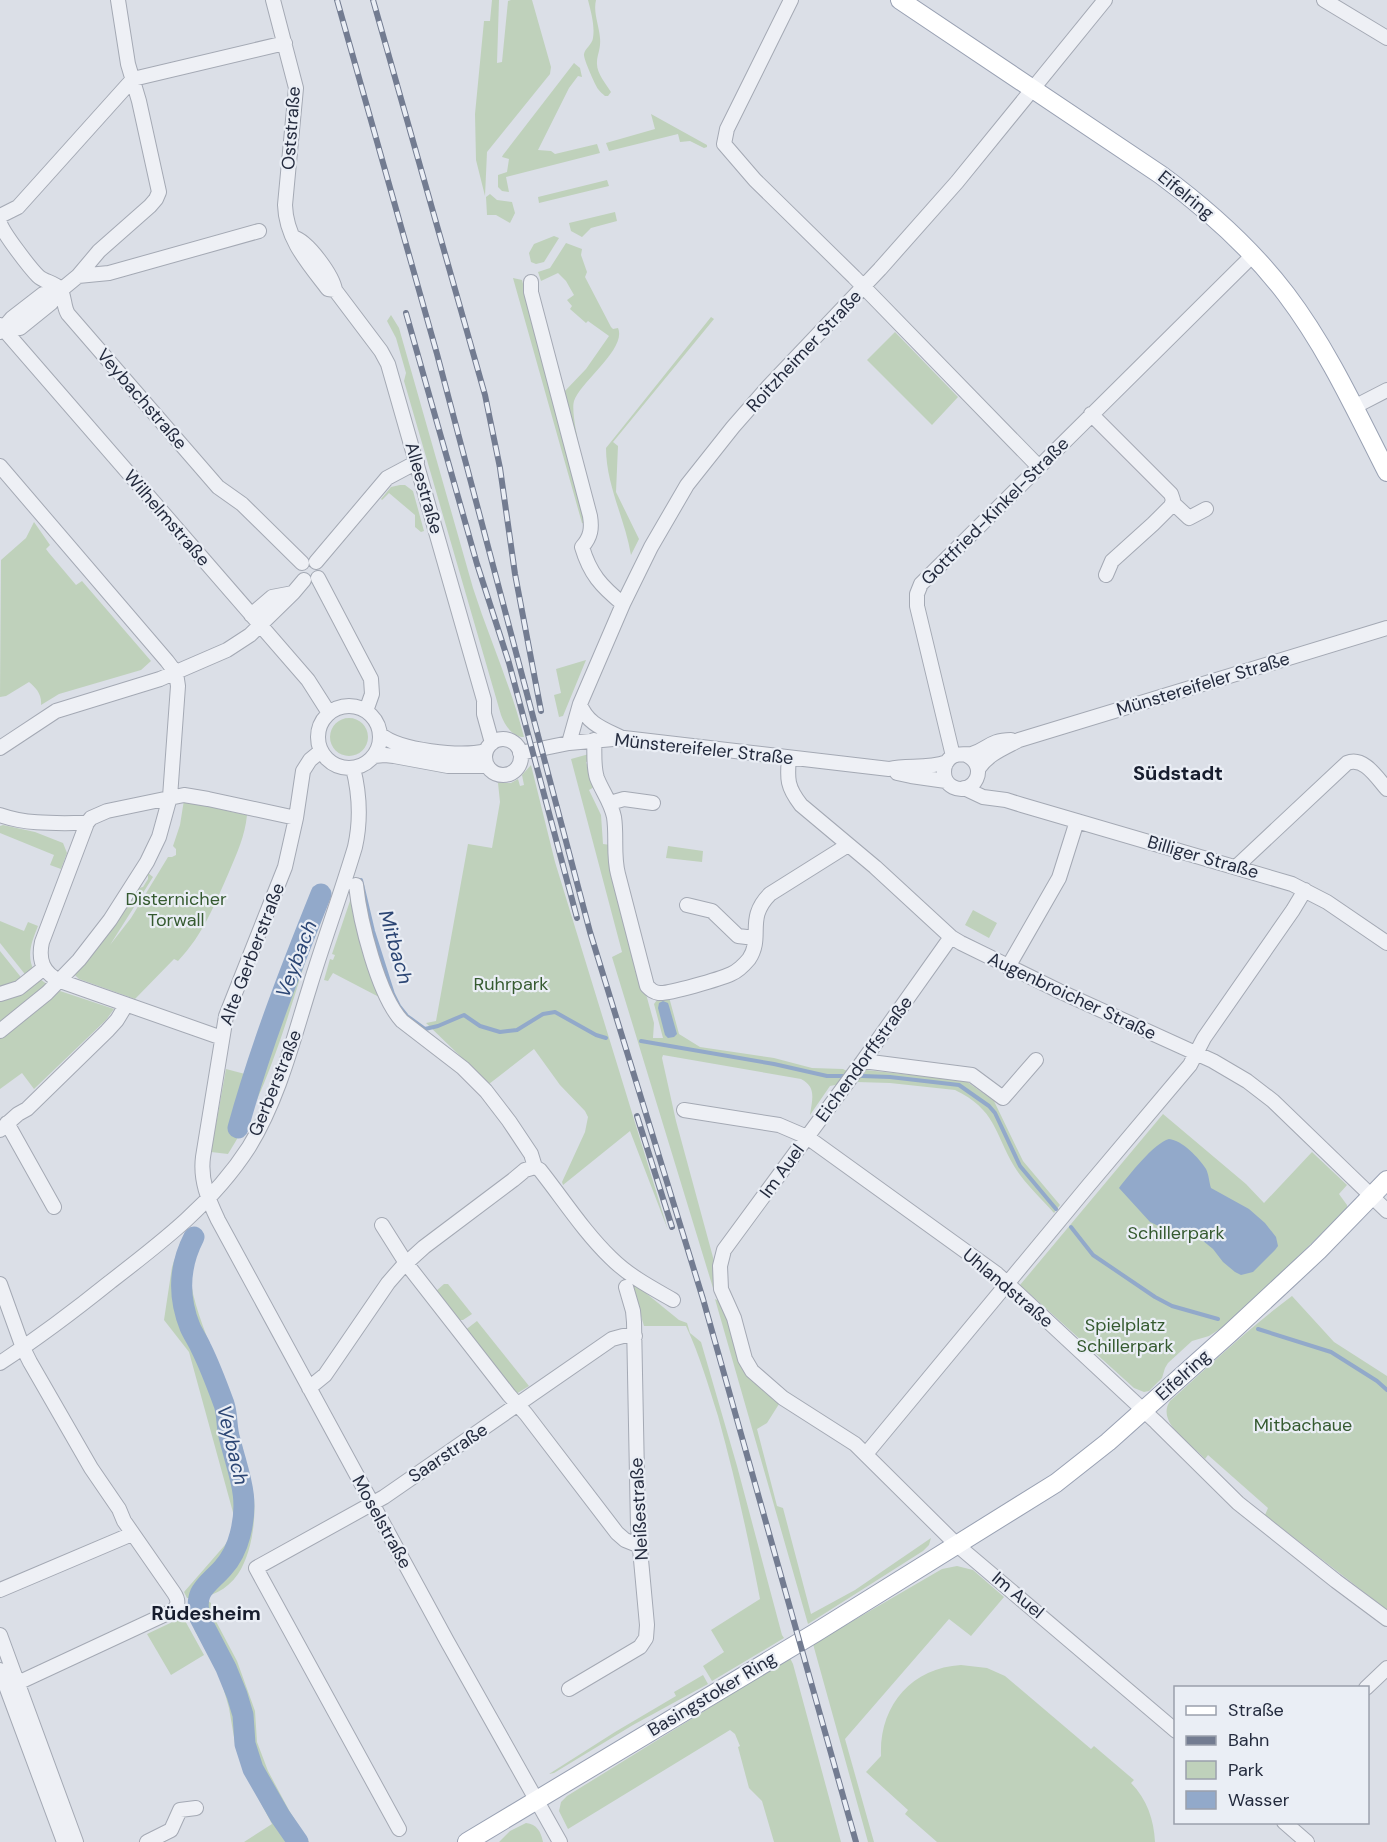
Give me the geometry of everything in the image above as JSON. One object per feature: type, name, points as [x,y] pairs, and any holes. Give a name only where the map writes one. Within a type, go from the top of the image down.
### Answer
[{"type":"main road","name":"Eifelring","points":[[900,0],[1173,184],[1215,218],[1253,255],[1303,317],[1326,355],[1387,472]]},
{"type":"main road","name":"Eifelring","points":[[957,1545],[1056,1483],[1100,1449],[1293,1274],[1387,1179]]},
{"type":"main road","name":"Basingstoker Ring","points":[[467,1842],[815,1634],[957,1545]]},
{"type":"street","points":[[1,329],[43,294],[60,290],[78,276],[102,249],[150,206],[159,192],[128,64],[118,0]]},
{"type":"street","name":"Oststraße","points":[[273,0],[296,92],[285,205],[287,223]]},
{"type":"street","points":[[791,0],[727,129],[724,144],[755,180],[1039,467]]},
{"type":"street","name":"Roitzheimer Straße","points":[[568,743],[580,704],[623,604],[666,519],[695,473],[754,403],[863,287],[957,182],[1105,0]]},
{"type":"street","points":[[1324,0],[1387,38]]},
{"type":"street","points":[[0,216],[18,207],[133,80],[285,43]]},
{"type":"street","points":[[0,223],[5,233],[39,276],[60,290]]},
{"type":"street","name":"Alleestraße","points":[[287,223],[298,250],[327,289],[335,290],[381,351],[388,364],[484,700],[489,706],[498,731],[494,744]]},
{"type":"street","points":[[78,276],[109,273],[259,231]]},
{"type":"street","name":"Gottfried-Kinkel-Straße","points":[[955,758],[919,612],[918,589],[1253,255]]},
{"type":"street","points":[[531,282],[531,292],[590,516],[592,529],[587,542],[582,546],[584,554],[596,578],[623,604]]},
{"type":"street","name":"Veybachstraße","points":[[60,290],[68,314],[218,487],[242,504],[309,562]]},
{"type":"street","name":"Wilhelmstraße","points":[[1,329],[308,680],[329,714]]},
{"type":"street","points":[[1354,407],[1387,390]]},
{"type":"street","points":[[1091,414],[1171,494],[1173,503],[1188,518],[1206,509]]},
{"type":"street","points":[[366,711],[372,694],[371,680],[311,579],[300,574],[299,570],[387,478],[417,462]]},
{"type":"street","points":[[0,466],[139,627],[176,673],[178,686],[170,797],[155,847],[139,876],[96,939],[60,981],[0,1031]]},
{"type":"street","points":[[1106,575],[1112,561],[1173,503]]},
{"type":"street","points":[[0,748],[62,708],[176,673],[227,650],[250,635],[256,621],[272,597],[293,593],[311,579]]},
{"type":"street","name":"Münstereifeler Straße","points":[[978,772],[988,758],[1019,740],[1387,628]]},
{"type":"street","points":[[580,704],[585,716],[593,723],[624,738]]},
{"type":"street","points":[[357,707],[366,711],[375,721],[380,734],[380,743],[374,756],[366,763],[353,768],[334,765],[326,759],[318,741],[322,721],[337,708],[357,707]]},
{"type":"street","points":[[380,734],[387,740],[434,751],[471,754],[494,744],[515,744],[520,753],[519,764],[511,773],[499,775],[487,766],[485,759],[494,744]]},
{"type":"street","points":[[0,736],[19,735]]},
{"type":"street","name":"Münstereifeler Straße","points":[[520,753],[568,743],[624,738],[889,769],[932,767],[976,752],[996,741],[1019,740]]},
{"type":"street","points":[[594,740],[597,777],[610,803],[616,828],[615,863],[650,989],[653,992],[664,993],[733,974],[748,959],[753,949],[756,914],[764,899],[848,844]]},
{"type":"street","name":"Alte Gerberstraße","points":[[209,1199],[203,1183],[201,1167],[225,1016],[285,867],[303,771],[310,760],[321,751]]},
{"type":"street","points":[[374,756],[385,755],[448,766],[487,766]]},
{"type":"street","name":"Augenbroicher Straße","points":[[789,758],[788,782],[793,794],[806,809],[875,867],[951,937],[1008,967],[1233,1072],[1259,1089],[1387,1211]]},
{"type":"street","points":[[955,758],[975,760],[978,772],[973,784],[964,788],[953,787],[946,781],[944,772],[955,758]]},
{"type":"street","points":[[1236,867],[1347,763],[1356,761],[1362,763],[1387,789]]},
{"type":"street","name":"Gerberstraße","points":[[0,1364],[137,1261],[209,1199],[233,1170],[254,1137],[272,1100],[286,1062],[357,836],[359,798],[353,768]]},
{"type":"street","name":"Münstereifeler Straße","points":[[889,769],[899,774],[946,781]]},
{"type":"street","name":"Billiger Straße","points":[[978,772],[984,784],[1006,800]]},
{"type":"street","name":"Billiger Straße","points":[[964,788],[983,797],[1006,800],[1276,878],[1305,890],[1341,911],[1387,943]]},
{"type":"street","points":[[222,1038],[52,977],[44,968],[40,955],[42,942],[87,823],[91,818],[107,811],[184,795],[296,818]]},
{"type":"street","points":[[610,803],[624,799],[653,803]]},
{"type":"street","points":[[0,815],[38,823],[87,823]]},
{"type":"street","points":[[1008,967],[1059,878],[1077,820]]},
{"type":"street","points":[[356,885],[375,964],[394,1012],[463,1068],[486,1091],[526,1146],[535,1167],[540,1170],[611,1259],[645,1284],[673,1300]]},
{"type":"street","points":[[866,1454],[1185,1071],[1204,1038],[1305,890]]},
{"type":"street","points":[[687,905],[712,911],[740,937],[755,938]]},
{"type":"street","name":"Eichendorffstraße","points":[[684,1110],[779,1125],[807,1137],[951,937]]},
{"type":"street","points":[[0,994],[19,988],[44,968]]},
{"type":"street","points":[[54,1207],[4,1127],[27,1109],[107,1031],[126,1005]]},
{"type":"street","points":[[863,1061],[972,1075],[1003,1098],[1036,1060]]},
{"type":"street","name":"Uhlandstraße","points":[[807,1137],[997,1274],[1210,1473],[1238,1503],[1387,1619]]},
{"type":"street","name":"Im Auel","points":[[807,1137],[724,1250],[720,1266],[720,1281],[734,1317],[745,1359],[752,1371],[783,1398],[849,1440],[866,1454],[957,1545],[1174,1729]]},
{"type":"street","points":[[309,1388],[325,1375],[388,1283],[406,1263],[525,1170],[535,1167]]},
{"type":"street","name":"Moselstraße","points":[[209,1199],[218,1220],[309,1388],[560,1842]]},
{"type":"street","points":[[382,1225],[406,1263],[617,1533],[625,1540],[640,1545]]},
{"type":"street","points":[[0,1284],[23,1348],[91,1468],[119,1509],[124,1521],[174,1593],[178,1604],[176,1609],[168,1613],[12,1686]]},
{"type":"street","name":"Neißestraße","points":[[569,1689],[636,1649],[646,1638],[638,1527],[633,1311],[626,1287]]},
{"type":"street","name":"Saarstraße","points":[[399,1829],[256,1568],[373,1504],[612,1339],[634,1336]]},
{"type":"street","points":[[0,1590],[132,1533]]},
{"type":"street","points":[[0,1635],[12,1686],[64,1842]]},
{"type":"street","points":[[1368,1686],[1387,1668]]},
{"type":"street","points":[[0,1670],[12,1686],[76,1842]]},
{"type":"street","points":[[147,1842],[171,1830],[180,1810],[196,1808]]},
{"type":"street","points":[[1286,1824],[1306,1842]]},
{"type":"green space","points":[[492,0],[499,0],[497,63],[502,62],[508,1],[532,0],[551,67],[550,74],[487,152],[485,196],[476,160],[475,114],[484,21],[490,21]]},
{"type":"green space","points":[[588,0],[596,0],[600,42],[597,66],[611,92],[608,96],[596,87],[584,56],[593,33]]},
{"type":"green space","points":[[574,63],[580,68],[582,77],[578,76],[569,88],[538,150],[551,151],[555,154],[597,144],[600,153],[506,177],[509,192],[502,191],[498,187],[498,175],[507,172],[509,159],[502,157],[503,155]]},
{"type":"green space","points":[[651,114],[707,147],[704,148],[690,141],[680,142],[678,134],[609,151],[606,143],[655,129]]},
{"type":"green space","points":[[607,180],[609,186],[539,203],[538,197]]},
{"type":"green space","points":[[490,194],[497,200],[512,202],[515,213],[510,223],[496,215],[487,215],[486,197]]},
{"type":"green space","points":[[615,212],[617,221],[591,228],[582,237],[571,231],[569,223]]},
{"type":"green space","points":[[554,236],[559,238],[544,262],[536,264],[531,262],[529,253],[534,244]]},
{"type":"green space","points":[[566,243],[582,249],[581,255],[587,272],[585,277],[611,327],[618,328],[619,336],[610,355],[585,384],[574,401],[573,410],[578,439],[597,516],[595,516],[564,392],[586,369],[609,336],[588,321],[586,323],[570,309],[572,306],[567,300],[574,295],[558,273],[541,281],[538,272],[550,268]]},
{"type":"green space","points":[[513,278],[522,280],[586,524],[582,523]]},
{"type":"green space","points":[[391,315],[399,328],[473,588],[513,699],[524,737],[510,730],[501,715],[404,381],[406,373],[396,338],[387,321]]},
{"type":"green space","points":[[711,317],[714,319],[613,442],[618,446],[616,492],[639,539],[631,555],[612,489],[606,448]]},
{"type":"green space","points":[[895,332],[958,397],[932,425],[867,360]]},
{"type":"green space","points":[[405,485],[413,491],[424,531],[421,532],[415,527],[415,515],[389,493],[381,499],[391,487]]},
{"type":"green space","points":[[34,522],[50,545],[46,549],[49,553],[76,585],[82,581],[151,661],[141,670],[59,694],[41,705],[39,694],[29,682],[6,696],[0,697],[1,560],[26,538]]},
{"type":"green space","points":[[586,660],[563,716],[559,717],[554,695],[561,693],[556,669]]},
{"type":"green space","points":[[349,718],[362,724],[368,737],[362,750],[349,756],[336,750],[330,737],[336,724]]},
{"type":"green space","points":[[589,754],[590,761],[586,762],[587,765],[590,764],[596,786],[589,790],[601,815],[603,844],[611,845],[614,878],[654,1023],[653,1038],[663,1038],[654,1004],[657,1000],[669,997],[679,1034],[700,1047],[774,1058],[812,1068],[843,1069],[849,1072],[840,1084],[830,1086],[810,1115],[811,1090],[801,1079],[663,1055],[676,1121],[714,1261],[713,1288],[612,957],[622,952],[571,759]]},
{"type":"green space","name":"Ruhrpark","points":[[531,765],[555,862],[668,1230],[630,1131],[563,1185],[562,1182],[585,1132],[588,1117],[560,1085],[534,1049],[489,1084],[426,1023],[436,1021],[468,844],[492,848],[500,802],[498,783],[511,783],[518,779],[520,786],[524,785],[522,775]]},
{"type":"green space","name":"Disternicher Torwall","points":[[184,800],[232,808],[232,812],[247,815],[238,851],[195,941],[178,961],[174,959],[135,999],[79,979],[74,974],[139,888],[143,887],[148,879],[148,873],[153,877],[110,945],[131,918],[168,857],[176,855],[176,849],[173,846],[180,825]]},
{"type":"green space","points":[[0,826],[35,832],[63,843],[67,853],[61,869],[50,865],[54,855],[0,833]]},
{"type":"green space","points":[[668,846],[703,851],[702,862],[666,858]]},
{"type":"green space","points":[[314,891],[326,896],[308,953],[305,953],[303,958],[306,959],[264,1084],[228,1154],[211,1152],[226,1069],[245,1074],[279,977]]},
{"type":"green space","points":[[351,898],[381,998],[333,973],[328,981],[324,980],[330,959],[333,960],[335,955],[332,954]]},
{"type":"green space","points":[[973,910],[997,923],[989,938],[965,925]]},
{"type":"green space","points":[[0,921],[24,931],[28,922],[38,926],[30,954],[34,971],[28,978],[0,943]]},
{"type":"green space","points":[[0,951],[24,981],[0,990]]},
{"type":"green space","points":[[40,979],[48,985],[0,1024],[0,998]]},
{"type":"green space","points":[[60,991],[114,1009],[106,1020],[34,1089],[22,1073],[0,1089],[0,1037]]},
{"type":"green space","points":[[866,1070],[966,1081],[994,1101],[1023,1161],[1060,1205],[1054,1213],[1028,1184],[1014,1166],[986,1114],[968,1098],[955,1090],[857,1082]]},
{"type":"green space","name":"Schillerpark","points":[[1163,1114],[1246,1184],[1264,1203],[1312,1152],[1347,1185],[1339,1194],[1347,1208],[1234,1320],[1209,1336],[1192,1341],[1168,1363],[1162,1378],[1149,1391],[1144,1392],[1134,1388],[1020,1285]]},
{"type":"green space","points":[[199,1236],[200,1239],[190,1265],[191,1284],[238,1431],[253,1494],[254,1518],[252,1538],[246,1558],[233,1580],[216,1593],[187,1598],[184,1592],[231,1536],[234,1516],[189,1352],[164,1320],[172,1267],[181,1241]]},
{"type":"green space","points":[[631,1281],[679,1320],[687,1323],[690,1333],[701,1342],[784,1638],[712,1681],[703,1666],[724,1652],[711,1630],[760,1599],[736,1485],[718,1416],[691,1337],[686,1326],[644,1326],[634,1293],[627,1284]]},
{"type":"green space","points":[[444,1284],[448,1284],[472,1314],[463,1320],[457,1320],[435,1292]]},
{"type":"green space","name":"Mitbachaue","points":[[1292,1296],[1334,1342],[1387,1376],[1387,1610],[1265,1515],[1268,1508],[1208,1455],[1205,1459],[1177,1433],[1167,1417],[1170,1401],[1245,1334]]},
{"type":"green space","points":[[715,1299],[721,1302],[754,1381],[779,1404],[767,1423],[757,1429],[777,1506],[783,1508],[811,1614],[855,1590],[931,1538],[929,1545],[923,1551],[808,1624]]},
{"type":"green space","points":[[477,1321],[529,1386],[516,1394],[464,1331]]},
{"type":"green space","points":[[957,1566],[973,1570],[1004,1597],[971,1636],[949,1619],[845,1739],[874,1842],[868,1842],[813,1644],[942,1569]]},
{"type":"green space","points":[[207,1600],[211,1603],[210,1610],[237,1661],[255,1711],[257,1742],[268,1771],[309,1842],[244,1842],[272,1824],[245,1773],[236,1749],[229,1708],[219,1673],[195,1631],[187,1607],[189,1604]]},
{"type":"green space","points":[[183,1617],[204,1655],[171,1675],[147,1634]]},
{"type":"green space","points":[[790,1658],[841,1842],[774,1842],[762,1801],[749,1788],[738,1747],[740,1746],[735,1734],[730,1730],[568,1829],[559,1811],[561,1802],[567,1796]]},
{"type":"green space","points":[[961,1665],[987,1668],[1005,1676],[1091,1749],[1094,1746],[1134,1780],[1131,1783],[1149,1810],[1155,1842],[937,1842],[905,1814],[908,1810],[866,1772],[881,1756],[886,1721],[892,1706],[902,1693],[927,1673]]},
{"type":"green space","points":[[703,1675],[708,1684],[549,1774],[676,1696],[674,1692]]},
{"type":"green space","points":[[526,1823],[538,1829],[543,1842],[499,1842],[510,1831]]},
{"type":"water","points":[[663,1001],[669,1006],[677,1034],[674,1037],[668,1038],[665,1035],[658,1008],[659,1003]]},
{"type":"water","points":[[1169,1139],[1185,1146],[1199,1160],[1207,1171],[1211,1188],[1249,1209],[1276,1237],[1278,1246],[1253,1272],[1241,1275],[1223,1262],[1213,1249],[1197,1236],[1167,1230],[1150,1222],[1119,1188],[1149,1153]]},
{"type":"waterway","name":"Mitbach","points":[[361,880],[373,931],[393,994],[407,1016],[425,1029],[464,1015],[480,1026],[500,1032],[517,1030],[543,1014],[555,1012],[596,1035],[606,1038]]},
{"type":"waterway","name":"Veybach","points":[[238,1128],[266,1039],[321,894]]},
{"type":"waterway","name":"Mitbach","points":[[641,1041],[774,1064],[827,1076],[846,1076]]},
{"type":"waterway","name":"Mitbach","points":[[862,1076],[959,1085],[989,1106],[995,1113],[1020,1166],[1056,1209]]},
{"type":"waterway","name":"Mitbach","points":[[1071,1227],[1093,1255],[1155,1297],[1172,1306],[1218,1319]]},
{"type":"waterway","name":"Veybach","points":[[194,1237],[183,1270],[183,1304],[190,1327],[200,1345],[224,1404],[244,1498],[243,1521],[236,1548],[226,1564],[203,1589],[198,1601],[198,1609],[200,1618],[237,1695],[243,1715],[245,1744],[253,1769],[298,1842]]},
{"type":"waterway","name":"Mitbach","points":[[1258,1329],[1331,1352],[1377,1381],[1387,1390]]},
{"type":"railway","points":[[337,0],[437,354],[590,932],[703,1299],[856,1842]]},
{"type":"railway","points":[[373,0],[485,395],[500,468],[515,574],[541,711]]},
{"type":"railway","points":[[406,313],[477,564],[509,663],[577,918]]},
{"type":"railway","points":[[637,1116],[672,1227]]},
{"type":"district","name":"Südstadt","points":[[1178,773]]},
{"type":"district","name":"Rüdesheim","points":[[206,1613]]},
{"type":"park label","name":"Spielplatz Schillerpark","points":[[1125,1335]]}]
